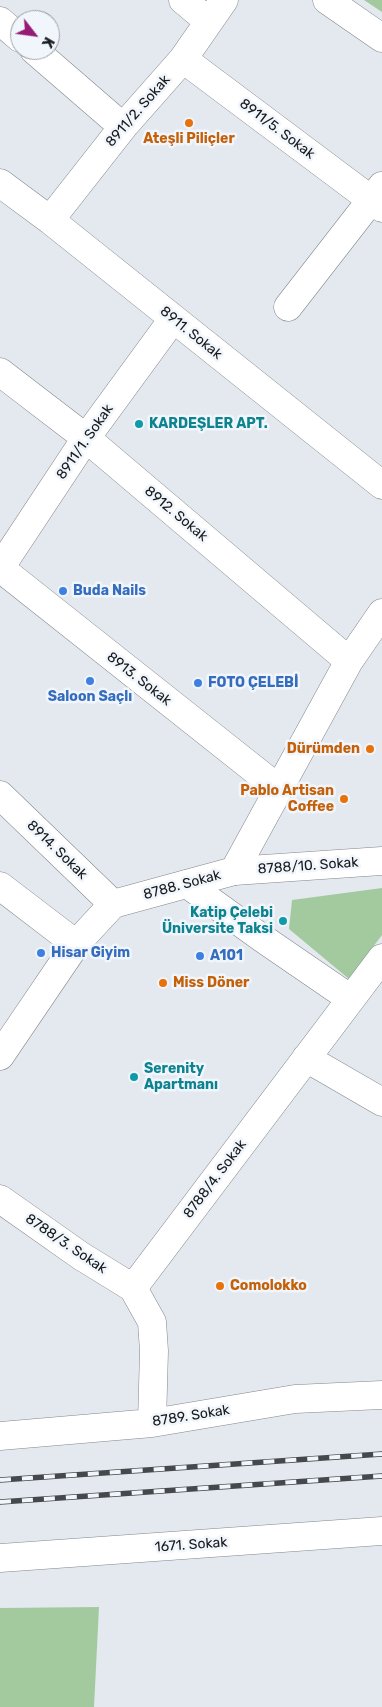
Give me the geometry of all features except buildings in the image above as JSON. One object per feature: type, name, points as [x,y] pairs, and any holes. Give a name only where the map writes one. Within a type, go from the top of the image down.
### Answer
[{"type":"street","points":[[183,0],[216,11]]},
{"type":"street","points":[[327,0],[382,38]]},
{"type":"street","name":"8911/2. Sokak","points":[[50,220],[123,127],[183,59],[216,11]]},
{"type":"street","points":[[0,21],[10,30]]},
{"type":"street","name":"8911/5. Sokak","points":[[183,59],[379,198],[288,307]]},
{"type":"street","points":[[46,60],[123,127]]},
{"type":"street","name":"8911. Sokak","points":[[0,183],[50,220],[382,485]]},
{"type":"street","name":"8911/1. Sokak","points":[[0,568],[86,438],[173,319]]},
{"type":"street","name":"8912. Sokak","points":[[0,372],[86,438],[349,661]]},
{"type":"street","name":"8913. Sokak","points":[[0,568],[279,789]]},
{"type":"street","name":"8788. Sokak","points":[[113,904],[234,871],[349,661],[382,613]]},
{"type":"street","name":"8914. Sokak","points":[[0,795],[113,904]]},
{"type":"street","name":"8788/10. Sokak","points":[[234,871],[382,861]]},
{"type":"street","points":[[186,884],[350,999]]},
{"type":"street","points":[[0,886],[76,944]]},
{"type":"street","points":[[0,1056],[76,944],[113,904]]},
{"type":"street","name":"8788/4. Sokak","points":[[132,1288],[382,958]]},
{"type":"street","points":[[306,1058],[382,1102]]},
{"type":"street","name":"8788/3. Sokak","points":[[0,1199],[81,1256],[132,1288]]},
{"type":"street","points":[[132,1288],[152,1322],[154,1351],[152,1423]]},
{"type":"street","name":"8789. Sokak","points":[[0,1436],[152,1423],[296,1399],[382,1396]]},
{"type":"street","name":"1671. Sokak","points":[[0,1558],[382,1531]]},
{"type":"green space","points":[[364,0],[382,0],[382,12]]},
{"type":"green space","points":[[382,888],[382,935],[349,979],[289,929],[292,900]]},
{"type":"green space","points":[[99,1607],[94,1707],[0,1707],[0,1608]]},
{"type":"railway","points":[[0,1480],[382,1454]]},
{"type":"railway","points":[[0,1502],[382,1476]]},
{"type":"place","name":"Ateşli Piliçler","points":[[189,123]]},
{"type":"place","name":"KARDEŞLER APT.","points":[[139,424]]},
{"type":"place","name":"Buda Nails","points":[[63,591]]},
{"type":"place","name":"Saloon Saçlı","points":[[90,681]]},
{"type":"place","name":"FOTO ÇELEBİ","points":[[198,683]]},
{"type":"place","name":"Dürümden","points":[[370,749]]},
{"type":"place","name":"Pablo Artisan Coffee","points":[[344,799]]},
{"type":"place","name":"Katip Çelebi Üniversite Taksi","points":[[283,921]]},
{"type":"place","name":"Hisar Giyim","points":[[41,953]]},
{"type":"place","name":"A101","points":[[200,956]]},
{"type":"place","name":"Miss Döner","points":[[163,983]]},
{"type":"place","name":"Serenity Apartmanı","points":[[134,1077]]},
{"type":"place","name":"Comolokko","points":[[220,1286]]}]
